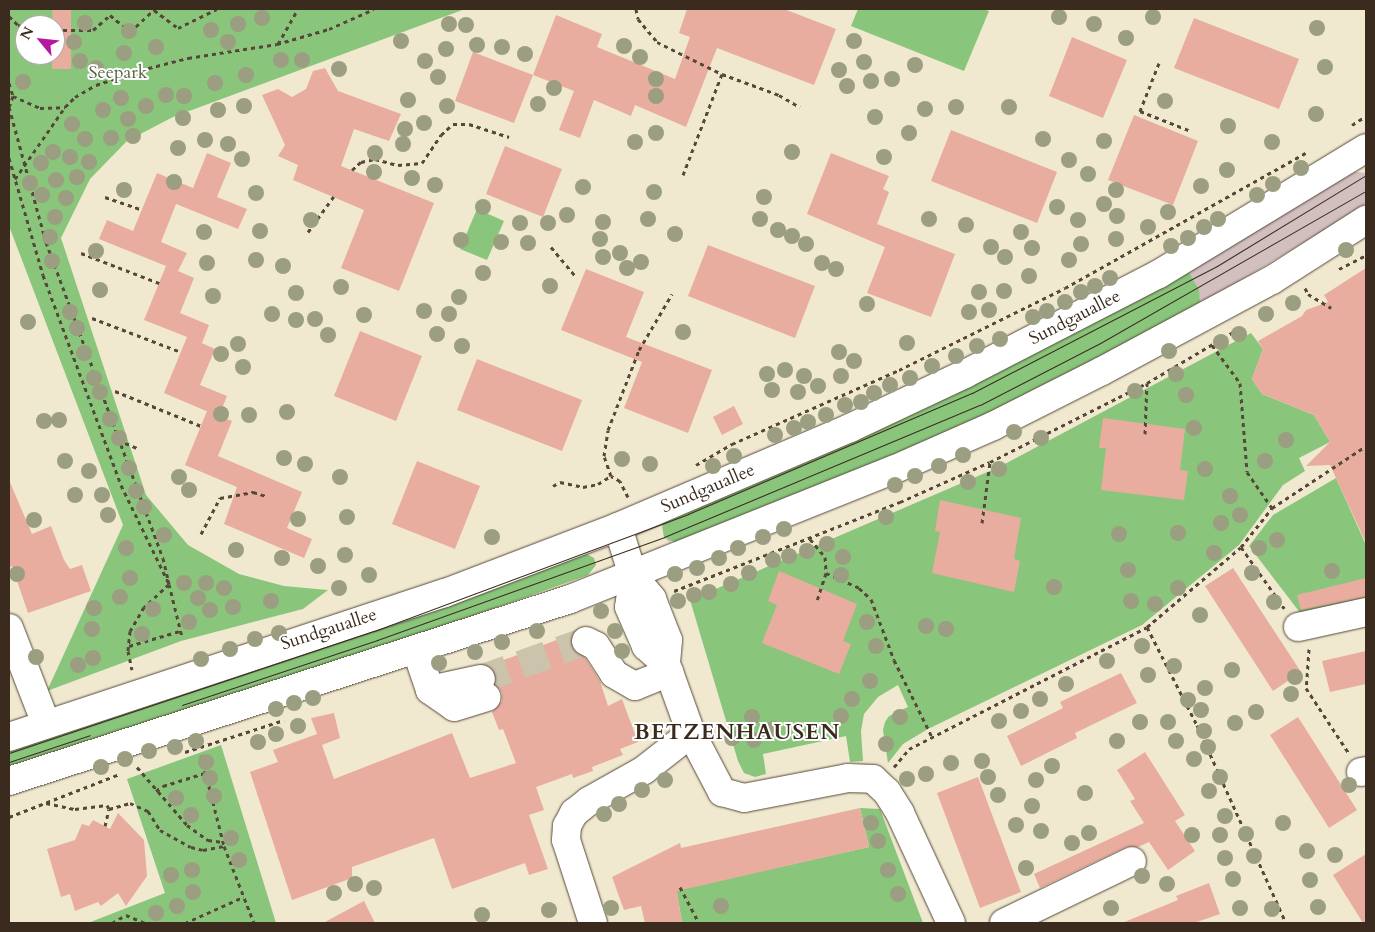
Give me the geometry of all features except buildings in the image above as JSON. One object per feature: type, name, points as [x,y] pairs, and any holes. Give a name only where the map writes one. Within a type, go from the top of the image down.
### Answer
[{"type":"street","name":"Sundgauallee","points":[[9,737],[445,593],[618,527],[850,428],[1063,326],[1159,274],[1366,148]]},
{"type":"street","points":[[9,781],[416,649],[633,576],[894,470],[993,426],[1272,280],[1366,220]]},
{"type":"street","points":[[618,527],[633,576],[652,600],[668,640],[667,668],[691,733],[714,782],[722,792],[734,798],[859,777],[873,779],[880,785],[900,813],[951,923]]},
{"type":"street","points":[[1298,627],[1366,612]]},
{"type":"street","points":[[9,628],[46,724]]},
{"type":"street","points":[[416,649],[430,690],[484,688]]},
{"type":"street","points":[[594,652],[614,674],[635,686],[667,668]]},
{"type":"street","points":[[594,923],[566,840],[567,826],[574,813],[589,801],[644,770],[691,733]]},
{"type":"street","points":[[1004,923],[1132,861]]},
{"type":"path","points":[[65,30],[93,30],[110,15],[130,32],[154,10],[178,28],[217,9]]},
{"type":"path","points":[[277,44],[298,9]]},
{"type":"path","points":[[15,179],[65,107],[75,97],[96,85],[133,72],[188,58],[277,44],[329,29],[374,9]]},
{"type":"path","points":[[636,9],[638,19],[657,42],[722,74],[779,95],[800,107]]},
{"type":"path","points":[[1159,63],[1140,111],[1191,131]]},
{"type":"path","points":[[683,175],[722,74]]},
{"type":"path","points":[[9,84],[13,96],[9,107],[26,163],[46,242],[117,440],[163,558],[182,637]]},
{"type":"path","points":[[13,96],[40,108],[65,107]]},
{"type":"path","points":[[1346,129],[1366,116]]},
{"type":"path","points":[[352,170],[361,162],[375,159],[398,165],[422,163],[441,135],[453,124],[469,124],[509,137]]},
{"type":"path","points":[[688,471],[732,444],[899,370],[1065,288],[1315,148]]},
{"type":"path","points":[[9,158],[43,276],[83,384],[121,485],[169,584]]},
{"type":"path","points":[[308,232],[334,196]]},
{"type":"path","points":[[105,197],[142,210]]},
{"type":"path","points":[[551,247],[575,276]]},
{"type":"path","points":[[81,252],[159,283]]},
{"type":"path","points":[[1304,288],[1308,294],[1331,308]]},
{"type":"path","points":[[630,502],[620,481],[611,476],[604,456],[608,430],[639,350],[672,294]]},
{"type":"path","points":[[92,318],[181,352]]},
{"type":"path","points":[[1212,345],[1240,383],[1247,472],[1272,508]]},
{"type":"path","points":[[1145,434],[1147,383]]},
{"type":"path","points":[[115,391],[201,426]]},
{"type":"path","points":[[117,440],[137,448]]},
{"type":"path","points":[[880,785],[909,749],[1147,627],[1241,547],[1272,508],[1366,446]]},
{"type":"path","points":[[982,523],[990,462]]},
{"type":"path","points":[[553,486],[560,482],[583,487],[598,484],[611,476]]},
{"type":"path","points":[[201,534],[220,498],[242,493],[266,496]]},
{"type":"path","points":[[810,539],[825,557],[826,573],[817,600]]},
{"type":"path","points":[[1241,547],[1309,643],[1306,688],[1364,771]]},
{"type":"path","points":[[826,573],[860,588],[871,599],[894,660],[932,737]]},
{"type":"path","points":[[133,671],[129,646],[130,631],[144,606],[169,584]]},
{"type":"path","points":[[1147,627],[1205,742],[1286,923]]},
{"type":"path","points":[[129,646],[180,631]]},
{"type":"path","points":[[124,674],[142,668]]},
{"type":"path","points":[[201,755],[223,844],[254,923]]},
{"type":"path","points":[[138,766],[156,791],[187,826],[208,840],[223,844]]},
{"type":"path","points":[[156,791],[163,786],[205,773]]},
{"type":"path","points":[[109,809],[130,802],[140,806],[160,830],[191,847],[203,850],[223,844]]},
{"type":"path","points":[[45,803],[74,809],[107,804],[109,809],[105,826]]},
{"type":"path","points":[[680,887],[699,923]]},
{"type":"path","points":[[185,923],[243,897]]},
{"type":"path","points":[[112,923],[126,915],[145,923]]},
{"type":"shaded area","points":[[1348,173],[1366,173],[1366,205],[1206,301],[669,542],[664,537],[662,527]]},
{"type":"green space","name":"Seepark","points":[[9,9],[465,9],[173,117],[127,141],[90,179],[61,238],[146,495],[188,545],[239,574],[284,586],[328,590],[303,609],[181,641],[47,691],[123,525],[9,226]]},
{"type":"green space","points":[[858,9],[983,9],[989,11],[964,71],[851,26]]},
{"type":"green space","points":[[477,209],[504,221],[487,260],[460,249]]},
{"type":"green space","points":[[1186,267],[1199,290],[1200,304],[1101,358],[985,417],[838,481],[676,543],[664,537],[662,523]]},
{"type":"green space","points":[[1251,333],[1263,349],[1252,379],[1262,394],[1314,415],[1330,442],[1299,458],[1305,471],[1283,485],[1239,545],[1142,625],[928,729],[903,744],[888,763],[883,730],[885,722],[889,716],[908,707],[898,685],[878,697],[864,714],[861,731],[863,761],[850,762],[846,736],[763,754],[766,774],[755,777],[744,773],[738,761],[690,600],[999,467]]},
{"type":"green space","points":[[1336,478],[1366,545],[1366,598],[1301,614],[1249,546],[1273,515]]},
{"type":"green space","points":[[583,552],[594,558],[596,565],[588,575],[422,634],[9,769],[9,748]]},
{"type":"green space","points":[[221,745],[276,923],[88,923],[165,893],[127,779]]},
{"type":"green space","points":[[860,808],[880,809],[923,923],[682,923],[676,887],[691,887],[869,847]]},
{"type":"tunnel","points":[[481,679],[586,641]]},
{"type":"tram line","points":[[9,753],[374,631],[688,514],[972,393],[1217,266],[1366,175]]},
{"type":"tram line","points":[[182,705],[377,640],[664,537],[980,405],[1102,342],[1366,191]]},
{"type":"tram line","points":[[9,762],[90,735]]},
{"type":"district","name":"BETZENHAUSEN","points":[[737,733]]}]
